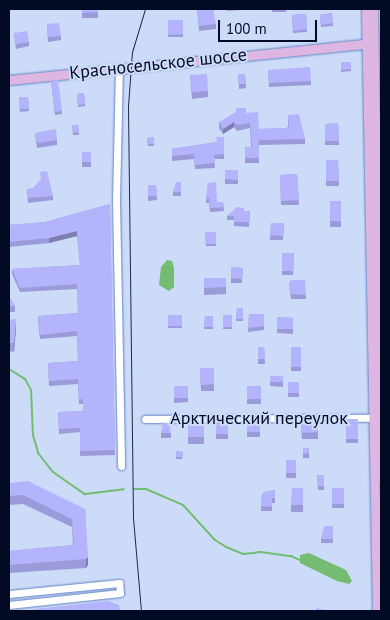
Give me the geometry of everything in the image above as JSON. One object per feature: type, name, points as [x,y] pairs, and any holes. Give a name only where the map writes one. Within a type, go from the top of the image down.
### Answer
[{"type":"main road","points":[[366,9],[374,43],[376,611]]},
{"type":"main road","points":[[373,9],[381,479]]},
{"type":"main road","name":"Красносельское шоссе","points":[[9,80],[374,43]]},
{"type":"street","points":[[120,68],[116,200],[121,466]]},
{"type":"street","name":"Арктический переулок","points":[[145,419],[374,418]]},
{"type":"street","points":[[9,594],[119,583],[120,593],[9,605]]},
{"type":"shaded area","points":[[167,260],[172,261],[174,268],[174,287],[169,291],[159,285],[161,267]]},
{"type":"shaded area","points":[[309,553],[346,570],[352,581],[349,584],[337,581],[300,563],[300,555]]},
{"type":"building","points":[[82,9],[98,9],[98,12],[82,13]]},
{"type":"building","points":[[197,9],[213,9],[216,24],[199,26]]},
{"type":"building","points":[[332,13],[333,23],[321,25],[320,15]]},
{"type":"building","points":[[306,14],[307,29],[293,31],[292,15]]},
{"type":"building","points":[[168,20],[183,20],[183,34],[168,35]]},
{"type":"building","points":[[59,23],[61,36],[48,37],[47,24]]},
{"type":"building","points":[[27,31],[29,42],[16,44],[14,33]]},
{"type":"building","points":[[341,62],[351,62],[351,69],[341,70]]},
{"type":"building","points":[[310,67],[311,81],[269,83],[268,70]]},
{"type":"building","points":[[207,74],[208,91],[192,92],[190,75]]},
{"type":"building","points":[[238,74],[245,74],[246,84],[239,84]]},
{"type":"building","points":[[58,80],[62,111],[55,112],[51,81]]},
{"type":"building","points":[[84,93],[85,104],[78,105],[77,94]]},
{"type":"building","points":[[19,97],[28,97],[29,109],[20,109]]},
{"type":"building","points":[[236,108],[246,108],[246,113],[258,112],[259,129],[289,127],[288,115],[299,114],[305,139],[259,140],[259,158],[245,158],[245,147],[252,147],[250,123],[237,125],[234,122],[223,129],[219,122],[236,112]]},
{"type":"building","points":[[338,123],[339,141],[325,141],[325,124]]},
{"type":"building","points":[[72,125],[78,125],[79,132],[73,133]]},
{"type":"building","points":[[56,129],[57,140],[37,143],[35,133]]},
{"type":"building","points":[[154,137],[154,144],[148,144],[147,138]]},
{"type":"building","points":[[216,137],[224,137],[224,154],[214,155],[215,163],[195,165],[194,154],[172,156],[172,149],[217,142]]},
{"type":"building","points":[[82,152],[91,152],[91,162],[82,162]]},
{"type":"building","points":[[326,160],[338,160],[339,181],[326,181]]},
{"type":"building","points":[[225,170],[238,170],[238,180],[225,179]]},
{"type":"building","points":[[47,171],[53,196],[28,198],[27,189],[33,188],[41,179],[40,172]]},
{"type":"building","points":[[297,174],[299,200],[281,201],[280,175]]},
{"type":"building","points":[[176,182],[181,182],[181,191],[173,192]]},
{"type":"building","points":[[216,182],[217,202],[223,202],[224,207],[210,208],[209,198],[206,198],[208,183]]},
{"type":"building","points":[[148,185],[156,185],[157,196],[148,196]]},
{"type":"building","points":[[330,201],[341,201],[341,221],[330,221]]},
{"type":"building","points":[[110,204],[115,450],[80,451],[80,428],[59,429],[58,412],[83,411],[83,399],[79,400],[78,379],[49,381],[48,363],[78,361],[77,331],[40,335],[38,316],[78,313],[77,284],[20,288],[12,269],[80,265],[77,231],[49,238],[9,242],[9,225],[45,222]]},
{"type":"building","points":[[237,207],[244,208],[244,211],[250,211],[249,222],[234,222],[234,216],[227,216]]},
{"type":"building","points":[[271,223],[284,223],[283,236],[270,235]]},
{"type":"building","points":[[205,232],[216,232],[216,244],[206,244]]},
{"type":"building","points":[[282,253],[294,253],[293,271],[282,271]]},
{"type":"building","points":[[231,267],[243,268],[242,279],[231,278]]},
{"type":"building","points":[[204,278],[226,278],[226,287],[204,288]]},
{"type":"building","points":[[291,280],[305,280],[306,295],[291,294],[289,283]]},
{"type":"building","points":[[9,297],[15,306],[9,306]]},
{"type":"building","points":[[237,308],[243,308],[243,319],[236,319]]},
{"type":"building","points":[[249,314],[264,314],[264,326],[248,328]]},
{"type":"building","points":[[168,315],[182,315],[182,326],[168,326]]},
{"type":"building","points":[[223,315],[232,315],[232,327],[223,327]]},
{"type":"building","points":[[205,316],[213,316],[213,327],[204,327]]},
{"type":"building","points":[[277,317],[293,318],[293,329],[277,329]]},
{"type":"building","points":[[16,319],[14,343],[9,343],[9,320]]},
{"type":"building","points":[[258,347],[264,347],[265,359],[258,359]]},
{"type":"building","points":[[291,347],[301,347],[301,367],[291,367]]},
{"type":"building","points":[[200,368],[214,368],[214,384],[201,385]]},
{"type":"building","points":[[270,376],[283,376],[283,382],[270,382]]},
{"type":"building","points":[[288,382],[299,382],[299,393],[288,393]]},
{"type":"building","points":[[174,386],[188,386],[188,398],[174,398]]},
{"type":"building","points":[[247,386],[261,386],[261,399],[247,399]]},
{"type":"building","points":[[346,419],[358,419],[358,439],[346,439]]},
{"type":"building","points":[[247,421],[260,421],[260,432],[247,432]]},
{"type":"building","points":[[301,422],[318,422],[318,432],[302,433]]},
{"type":"building","points":[[163,423],[169,423],[171,433],[161,433]]},
{"type":"building","points":[[188,424],[204,424],[204,437],[188,437]]},
{"type":"building","points":[[216,424],[228,424],[228,434],[216,434]]},
{"type":"building","points":[[303,448],[309,448],[309,453],[303,454]]},
{"type":"building","points":[[176,451],[183,452],[182,457],[176,457]]},
{"type":"building","points":[[286,460],[296,460],[296,473],[286,473]]},
{"type":"building","points":[[317,475],[324,475],[324,486],[318,486]]},
{"type":"building","points":[[28,481],[85,509],[88,557],[86,559],[9,565],[9,551],[74,545],[72,519],[23,495],[9,496],[9,483]]},
{"type":"building","points":[[292,488],[303,488],[303,505],[291,505]]},
{"type":"building","points":[[332,488],[344,488],[344,504],[332,504]]},
{"type":"building","points":[[275,490],[275,498],[272,498],[272,507],[261,506],[262,494],[266,491]]},
{"type":"building","points":[[324,526],[333,526],[333,539],[321,539]]},
{"type":"building","points":[[108,601],[119,605],[120,611],[29,611],[36,609]]},
{"type":"building","points":[[316,608],[326,610],[326,611],[316,611]]},
{"type":"waterway","points":[[9,369],[25,379],[31,390],[33,435],[38,453],[53,472],[85,494],[124,489]]},
{"type":"waterway","points":[[134,489],[146,489],[183,505],[215,540],[226,547],[243,554],[261,552],[291,556],[300,560]]},
{"type":"tram line","points":[[141,611],[133,517],[128,106],[132,52],[145,9]]}]
